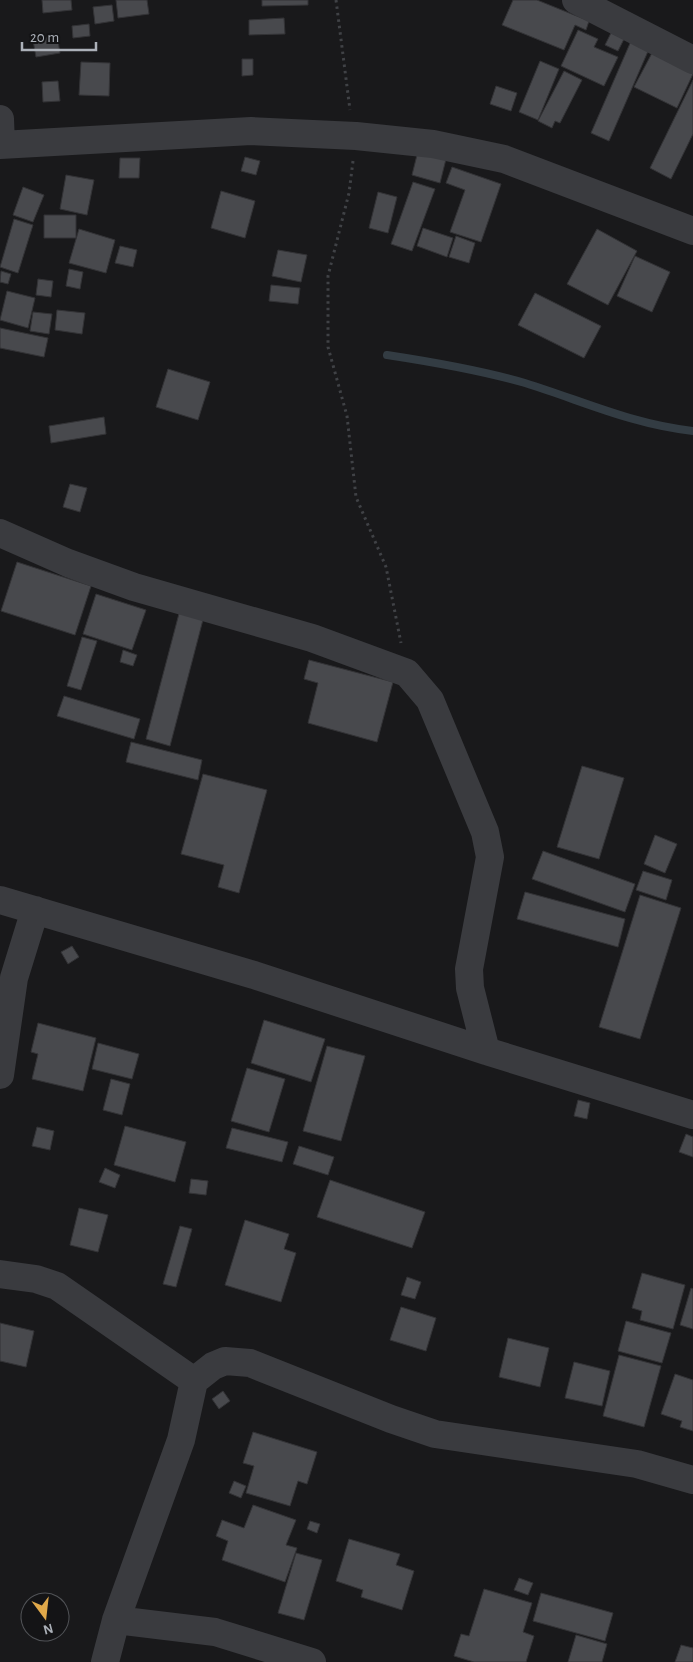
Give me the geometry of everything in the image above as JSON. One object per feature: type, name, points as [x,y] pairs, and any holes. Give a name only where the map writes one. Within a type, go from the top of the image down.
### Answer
[{"type":"street","points":[[576,0],[693,60]]},
{"type":"street","points":[[0,137],[251,131],[356,136],[433,144],[504,159],[693,231]]},
{"type":"street","points":[[0,532],[68,563],[134,587],[312,638],[407,673],[430,700],[485,832],[490,857],[469,969],[470,988],[486,1052]]},
{"type":"street","points":[[0,900],[254,975],[486,1052],[693,1114]]},
{"type":"street","points":[[0,1075],[14,978],[35,910]]},
{"type":"street","points":[[0,1274],[36,1279],[57,1286],[194,1381]]},
{"type":"street","points":[[105,1662],[116,1620],[182,1440],[194,1381],[213,1366],[224,1361],[250,1363],[434,1434],[637,1464],[693,1480]]},
{"type":"street","points":[[116,1620],[215,1632],[312,1662]]},
{"type":"path","points":[[336,0],[347,97],[356,136],[349,193],[328,276],[328,347],[347,416],[356,497],[386,567],[407,673]]},
{"type":"building","points":[[42,0],[71,0],[72,10],[43,13]]},
{"type":"building","points":[[116,0],[147,0],[149,14],[118,18]]},
{"type":"building","points":[[262,0],[308,0],[308,5],[262,6]]},
{"type":"building","points":[[513,0],[537,0],[589,21],[586,30],[575,25],[564,50],[502,25]]},
{"type":"building","points":[[112,5],[114,21],[95,24],[93,7]]},
{"type":"building","points":[[284,18],[285,34],[249,35],[249,20]]},
{"type":"building","points":[[89,24],[90,36],[73,38],[72,26]]},
{"type":"building","points":[[578,30],[598,39],[594,47],[618,57],[604,86],[561,66]]},
{"type":"building","points":[[611,33],[624,39],[618,51],[605,45]]},
{"type":"building","points":[[57,35],[60,53],[36,57],[33,40]]},
{"type":"building","points":[[631,41],[649,49],[609,141],[591,133]]},
{"type":"building","points":[[652,53],[693,74],[677,108],[634,87]]},
{"type":"building","points":[[242,59],[253,59],[253,75],[242,76]]},
{"type":"building","points":[[540,61],[559,69],[538,120],[519,112]]},
{"type":"building","points":[[81,62],[110,63],[109,96],[79,95]]},
{"type":"building","points":[[564,71],[582,80],[560,123],[555,121],[552,128],[538,121]]},
{"type":"building","points":[[693,80],[693,134],[671,179],[650,168]]},
{"type":"building","points":[[58,81],[60,101],[43,102],[42,82]]},
{"type":"building","points":[[496,86],[517,93],[511,111],[490,104]]},
{"type":"building","points":[[418,151],[446,159],[440,183],[412,175]]},
{"type":"building","points":[[245,157],[260,161],[256,175],[241,171]]},
{"type":"building","points":[[120,158],[140,158],[139,178],[119,178]]},
{"type":"building","points":[[452,167],[501,184],[481,242],[450,232],[465,190],[446,183]]},
{"type":"building","points":[[66,175],[94,180],[87,215],[60,209]]},
{"type":"building","points":[[413,182],[435,189],[412,251],[391,244]]},
{"type":"building","points":[[23,187],[44,195],[33,222],[13,215]]},
{"type":"building","points":[[221,191],[255,201],[245,238],[211,228]]},
{"type":"building","points":[[378,192],[397,197],[388,233],[369,228]]},
{"type":"building","points":[[44,215],[76,215],[76,238],[44,238]]},
{"type":"building","points":[[14,219],[33,225],[18,273],[0,267]]},
{"type":"building","points":[[423,228],[453,238],[447,257],[417,246]]},
{"type":"building","points":[[79,229],[115,240],[106,273],[69,263]]},
{"type":"building","points":[[597,229],[637,251],[608,305],[567,284]]},
{"type":"building","points":[[456,236],[475,243],[469,263],[449,257]]},
{"type":"building","points":[[120,246],[137,250],[133,267],[115,263]]},
{"type":"building","points":[[278,250],[307,255],[301,282],[272,276]]},
{"type":"building","points":[[635,256],[670,272],[652,312],[617,296]]},
{"type":"building","points":[[69,269],[83,272],[80,289],[66,286]]},
{"type":"building","points":[[1,271],[11,274],[8,284],[0,282]]},
{"type":"building","points":[[38,279],[53,281],[51,297],[36,295]]},
{"type":"building","points":[[271,285],[300,288],[298,304],[269,301]]},
{"type":"building","points":[[7,291],[35,298],[28,328],[0,320]]},
{"type":"building","points":[[535,293],[601,326],[584,358],[518,325]]},
{"type":"building","points":[[57,310],[85,313],[82,334],[55,330]]},
{"type":"building","points":[[33,312],[52,314],[49,334],[30,331]]},
{"type":"building","points":[[0,328],[48,338],[44,357],[0,348]]},
{"type":"building","points":[[168,369],[210,382],[198,420],[156,407]]},
{"type":"building","points":[[104,417],[106,434],[51,443],[49,426]]},
{"type":"building","points":[[70,484],[87,488],[80,512],[63,507]]},
{"type":"building","points":[[17,562],[91,586],[75,635],[1,611]]},
{"type":"building","points":[[96,594],[146,610],[132,650],[83,634]]},
{"type":"building","points":[[181,606],[205,612],[170,746],[146,739]]},
{"type":"building","points":[[82,637],[97,641],[81,690],[67,686]]},
{"type":"building","points":[[123,650],[137,655],[133,666],[120,662]]},
{"type":"building","points":[[309,660],[393,682],[377,742],[308,723],[318,683],[304,679]]},
{"type":"building","points":[[64,696],[140,719],[134,739],[57,716]]},
{"type":"building","points":[[131,742],[202,760],[198,780],[126,762]]},
{"type":"building","points":[[582,766],[624,778],[599,859],[557,847]]},
{"type":"building","points":[[203,774],[267,790],[239,893],[218,887],[224,865],[181,854]]},
{"type":"building","points":[[655,835],[677,844],[665,873],[644,864]]},
{"type":"building","points":[[543,851],[635,884],[625,912],[532,879]]},
{"type":"building","points":[[643,871],[672,880],[666,900],[636,890]]},
{"type":"building","points":[[525,892],[625,919],[618,947],[517,919]]},
{"type":"building","points":[[640,895],[681,908],[640,1039],[599,1027]]},
{"type":"building","points":[[72,946],[79,957],[68,964],[61,952]]},
{"type":"building","points":[[264,1020],[325,1039],[311,1082],[251,1063]]},
{"type":"building","points":[[38,1023],[96,1038],[83,1091],[32,1079],[38,1054],[31,1052]]},
{"type":"building","points":[[98,1043],[139,1054],[132,1079],[92,1069]]},
{"type":"building","points":[[327,1046],[365,1056],[341,1141],[303,1131]]},
{"type":"building","points":[[247,1068],[285,1079],[269,1132],[231,1121]]},
{"type":"building","points":[[111,1079],[130,1084],[122,1115],[103,1110]]},
{"type":"building","points":[[578,1100],[590,1103],[587,1119],[574,1116]]},
{"type":"building","points":[[125,1126],[186,1142],[175,1182],[114,1165]]},
{"type":"building","points":[[37,1127],[54,1131],[50,1150],[32,1146]]},
{"type":"building","points":[[232,1128],[288,1142],[282,1162],[226,1148]]},
{"type":"building","points":[[686,1134],[693,1137],[693,1157],[679,1152]]},
{"type":"building","points":[[299,1146],[334,1157],[328,1175],[293,1164]]},
{"type":"building","points":[[105,1168],[120,1175],[115,1188],[99,1182]]},
{"type":"building","points":[[191,1179],[208,1181],[206,1195],[189,1193]]},
{"type":"building","points":[[330,1180],[425,1212],[412,1248],[317,1217]]},
{"type":"building","points":[[79,1208],[108,1215],[98,1252],[70,1245]]},
{"type":"building","points":[[245,1220],[289,1234],[284,1249],[296,1253],[281,1302],[225,1285]]},
{"type":"building","points":[[180,1226],[192,1229],[176,1287],[163,1284]]},
{"type":"building","points":[[642,1273],[685,1285],[673,1329],[640,1320],[642,1311],[632,1308]]},
{"type":"building","points":[[407,1277],[421,1282],[415,1299],[401,1295]]},
{"type":"building","points":[[691,1288],[693,1289],[693,1329],[680,1325]]},
{"type":"building","points":[[401,1307],[436,1318],[426,1351],[390,1340]]},
{"type":"building","points":[[626,1321],[671,1333],[662,1363],[618,1351]]},
{"type":"building","points":[[0,1323],[34,1331],[26,1367],[0,1361]]},
{"type":"building","points":[[508,1338],[549,1348],[540,1387],[499,1377]]},
{"type":"building","points":[[619,1355],[661,1366],[644,1427],[603,1416]]},
{"type":"building","points":[[574,1362],[610,1371],[602,1406],[565,1398]]},
{"type":"building","points":[[675,1374],[693,1380],[693,1431],[680,1427],[682,1421],[661,1414]]},
{"type":"building","points":[[223,1391],[230,1401],[219,1409],[212,1399]]},
{"type":"building","points":[[253,1432],[317,1452],[307,1484],[298,1481],[290,1506],[246,1493],[254,1466],[243,1463]]},
{"type":"building","points":[[234,1481],[246,1486],[241,1498],[229,1493]]},
{"type":"building","points":[[253,1505],[296,1520],[286,1545],[297,1548],[285,1582],[222,1560],[228,1541],[216,1536],[222,1520],[244,1528]]},
{"type":"building","points":[[310,1521],[320,1524],[317,1533],[307,1529]]},
{"type":"building","points":[[349,1539],[400,1554],[396,1565],[414,1571],[402,1610],[361,1597],[363,1590],[336,1581]]},
{"type":"building","points":[[296,1553],[322,1560],[304,1620],[278,1613]]},
{"type":"building","points":[[519,1578],[533,1583],[528,1595],[514,1590]]},
{"type":"building","points":[[484,1589],[532,1603],[523,1632],[534,1636],[526,1662],[474,1662],[454,1656],[461,1634],[469,1636]]},
{"type":"building","points":[[541,1593],[613,1613],[605,1641],[533,1621]]},
{"type":"building","points":[[576,1635],[607,1644],[602,1662],[568,1662]]},
{"type":"building","points":[[681,1645],[693,1648],[693,1662],[675,1662]]},
{"type":"waterway","points":[[387,355],[508,378],[628,417],[670,428],[693,431]]}]
